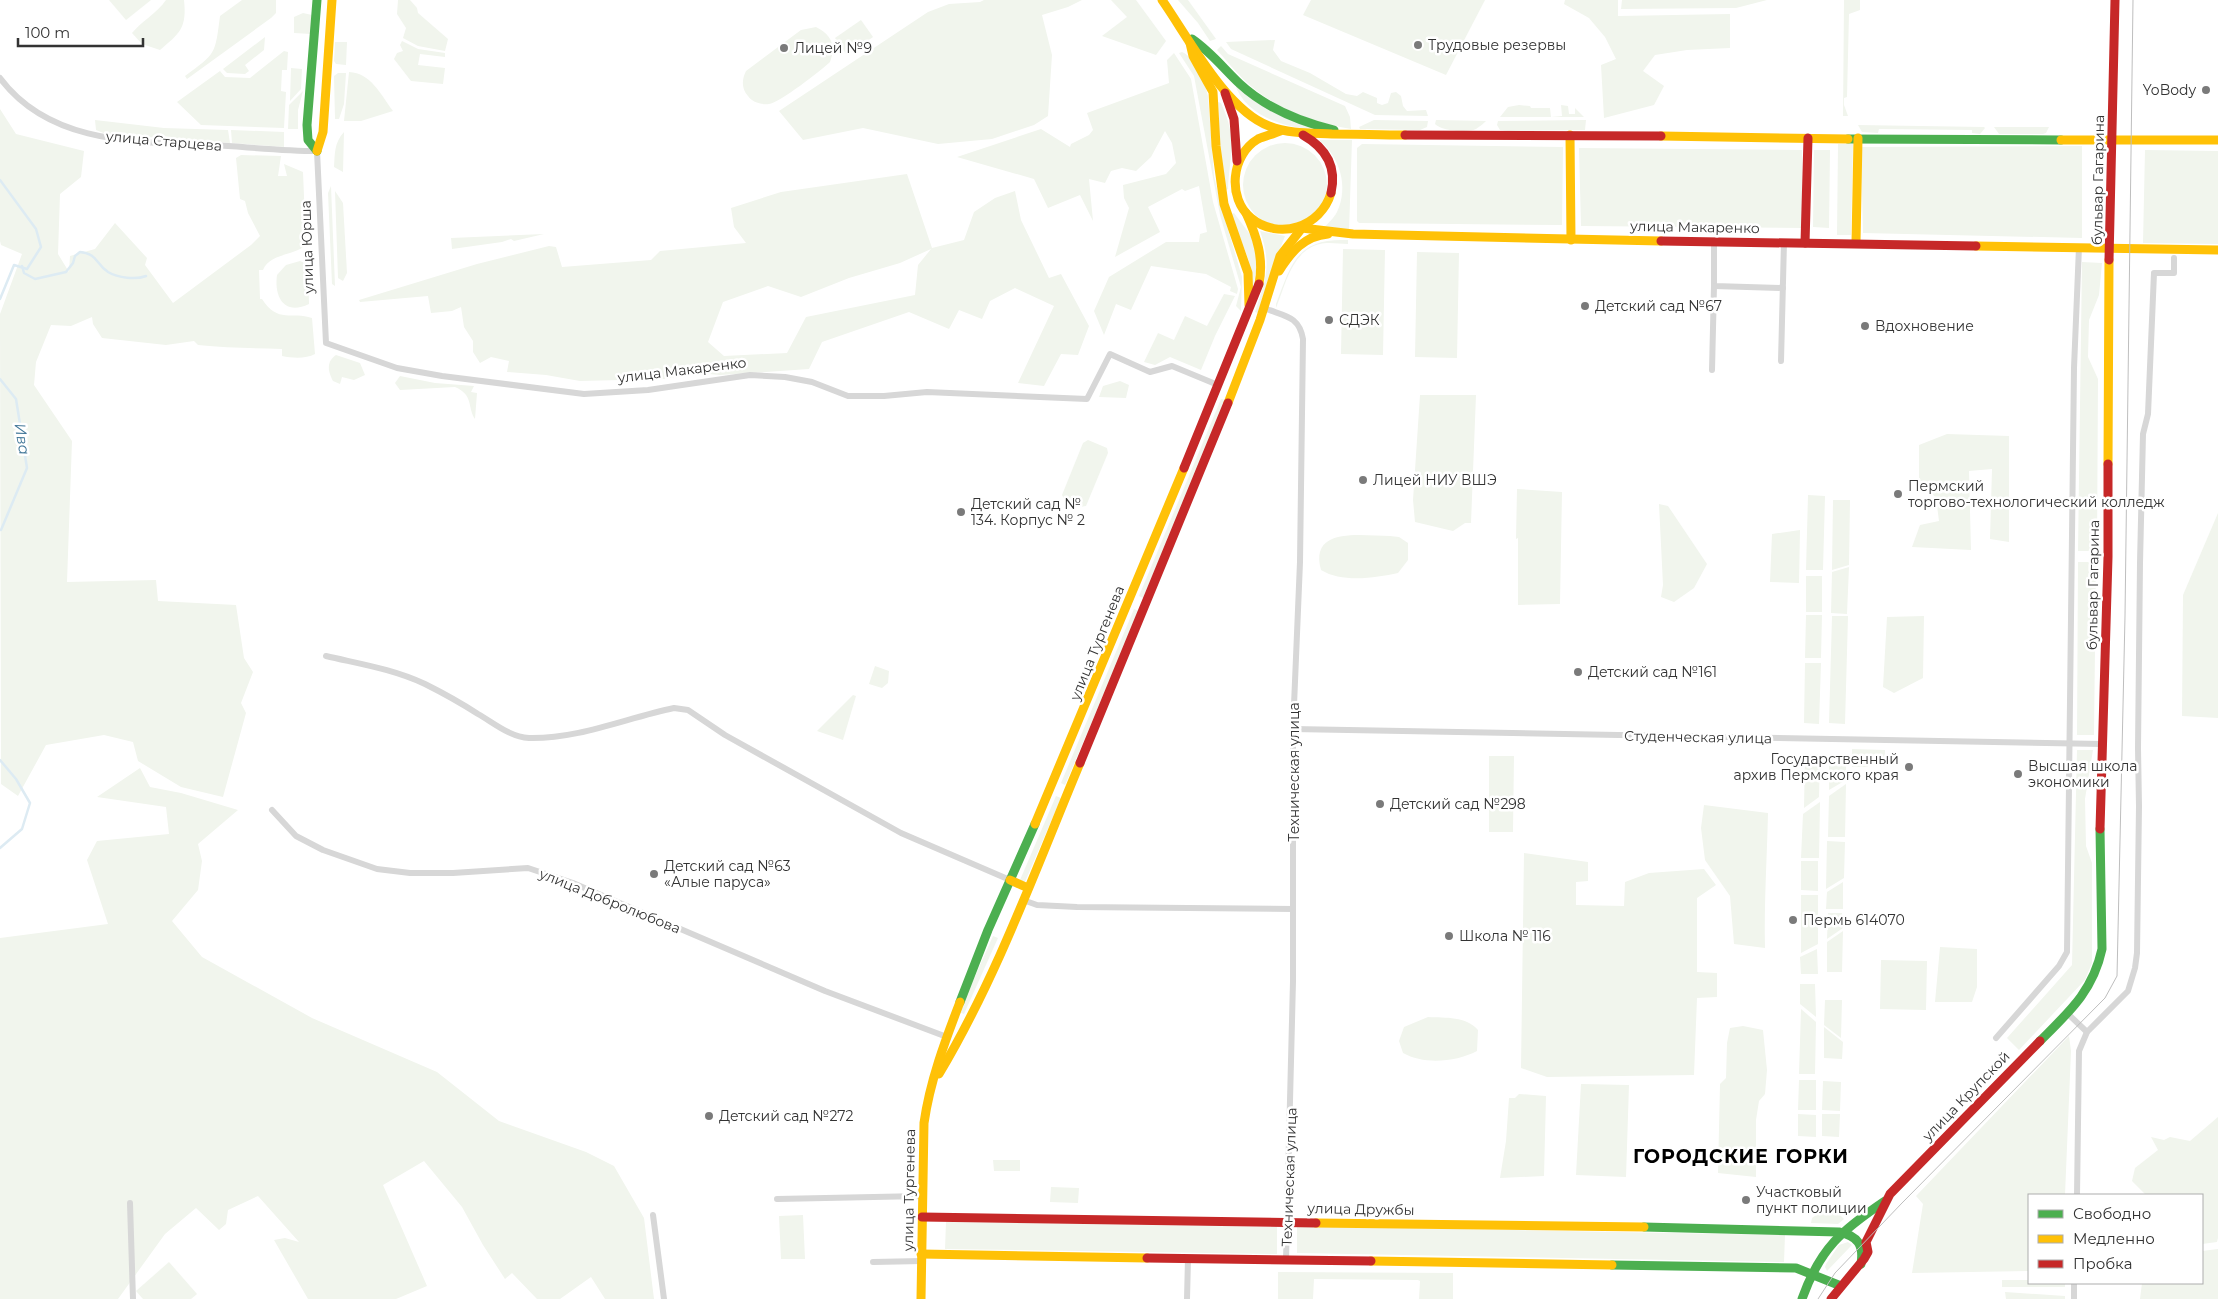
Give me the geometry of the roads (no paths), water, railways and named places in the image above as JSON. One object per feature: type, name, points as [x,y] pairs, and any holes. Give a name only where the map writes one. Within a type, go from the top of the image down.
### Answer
[{"type":"main road","name":"улица Юрша","points":[[316,151],[308,140],[307,125],[317,0]]},
{"type":"main road","name":"улица Юрша","points":[[316,151],[323,132],[332,0]]},
{"type":"main road","points":[[1162,0],[1224,90],[1234,119],[1237,164]]},
{"type":"main road","name":"бульвар Гагарина","points":[[2067,1013],[2080,1000],[2090,984],[2098,967],[2102,949],[2100,846],[2108,567],[2107,435],[2115,0]]},
{"type":"main road","points":[[1189,38],[1207,48],[1240,84],[1266,103],[1328,129],[1347,133]]},
{"type":"main road","points":[[1189,38],[1193,56],[1213,92],[1216,146],[1222,190],[1226,210],[1248,273],[1248,310]]},
{"type":"main road","points":[[1224,90],[1263,124],[1300,133],[1476,137],[1570,135],[2218,140]]},
{"type":"main road","points":[[1282,130],[1265,134],[1251,143],[1240,156],[1234,172],[1235,189],[1246,213],[1266,227],[1280,230],[1302,228],[1319,216],[1328,204],[1333,191],[1334,177],[1331,163],[1324,151],[1314,140],[1300,133]]},
{"type":"main road","points":[[1570,135],[1571,240]]},
{"type":"main road","points":[[1805,243],[1808,138]]},
{"type":"main road","points":[[1856,243],[1858,138]]},
{"type":"main road","name":"улица Тургенева","points":[[922,1299],[922,1196],[926,1102],[947,1037],[1010,880],[1053,786],[1258,288],[1263,260],[1259,241],[1246,213]]},
{"type":"main road","name":"улица Тургенева","points":[[934,1082],[958,1044],[1023,900],[1233,392],[1264,308],[1280,256],[1302,228]]},
{"type":"main road","name":"улица Макаренко","points":[[1302,228],[1354,234],[1571,240],[2218,250]]},
{"type":"main road","points":[[1273,280],[1286,259],[1306,240],[1322,234],[1354,234]]},
{"type":"main road","points":[[1218,385],[1233,392]]},
{"type":"main road","points":[[1129,600],[1145,608]]},
{"type":"main road","points":[[1053,786],[1068,792]]},
{"type":"main road","points":[[1010,880],[1028,888]]},
{"type":"main road","name":"улица Крупской","points":[[1814,1273],[1842,1232],[1886,1200],[2021,1057],[2067,1013]]},
{"type":"main road","points":[[947,1037],[958,1044]]},
{"type":"main road","name":"улица Крупской","points":[[1861,1266],[1868,1252],[1866,1242],[1886,1200]]},
{"type":"main road","name":"улица Дружбы","points":[[922,1216],[1842,1232]]},
{"type":"main road","points":[[1831,1299],[1861,1266],[1862,1246],[1860,1241],[1842,1232]]},
{"type":"main road","points":[[922,1257],[1188,1258],[1796,1268],[1814,1273],[1841,1286]]},
{"type":"main road","points":[[1796,1268],[1803,1272],[1807,1285]]},
{"type":"main road","points":[[1802,1299],[1814,1273]]},
{"type":"street","name":"улица Старцева","points":[[0,78],[32,110],[59,124],[108,138],[287,151],[316,151]]},
{"type":"street","name":"улица Юрша","points":[[316,151],[326,343]]},
{"type":"street","points":[[1712,370],[1714,241]]},
{"type":"street","points":[[1781,361],[1784,242]]},
{"type":"street","name":"бульвар Гагарина","points":[[1996,1038],[2060,966],[2067,952],[2074,387],[2079,248]]},
{"type":"street","points":[[2077,1194],[2079,1051],[2087,1032],[2128,991],[2135,968],[2140,806],[2138,748],[2143,434],[2148,414],[2154,272],[2174,273],[2174,258]]},
{"type":"street","points":[[1714,286],[1783,288]]},
{"type":"street","name":"Техническая улица","points":[[1264,308],[1296,321],[1301,329],[1303,339],[1300,562],[1294,729],[1293,909],[1286,1260]]},
{"type":"street","name":"улица Макаренко","points":[[326,343],[397,368],[442,376],[584,394],[648,390],[750,375],[785,377],[812,382],[848,396],[884,396],[927,392],[1087,400],[1110,354],[1150,372],[1172,366],[1218,385]]},
{"type":"street","points":[[326,656],[371,665],[404,676],[434,689],[506,731],[527,738],[556,737],[674,708],[688,710],[725,735],[901,833],[1010,880]]},
{"type":"street","name":"Студенческая улица","points":[[1294,729],[2102,744]]},
{"type":"street","name":"улица Добролюбова","points":[[272,810],[296,836],[322,850],[377,869],[410,873],[453,873],[528,868],[573,883],[825,991],[947,1037]]},
{"type":"street","points":[[1023,900],[1037,905],[1069,907],[1293,909]]},
{"type":"street","points":[[2067,1013],[2087,1032]]},
{"type":"street","points":[[777,1199],[922,1196]]},
{"type":"street","points":[[130,1203],[133,1299]]},
{"type":"street","points":[[654,1215],[664,1299]]},
{"type":"street","points":[[873,1262],[922,1257]]},
{"type":"street","points":[[1187,1299],[1188,1258]]},
{"type":"street","points":[[2074,1284],[2074,1299]]},
{"type":"waterway","name":"Ива","points":[[0,180],[36,229],[41,247],[27,269],[14,265],[0,299]]},
{"type":"waterway","points":[[22,266],[24,273],[35,279],[66,272],[73,263],[75,256],[80,252],[93,257],[104,269],[112,274],[132,278],[146,276]]},
{"type":"waterway","name":"Ива","points":[[0,379],[16,399],[27,468],[1,530]]},
{"type":"waterway","name":"Ива","points":[[0,760],[16,779],[30,803],[22,829],[0,848]]},
{"type":"tram line","points":[[1818,1299],[1835,1273],[2105,998],[2117,976],[2125,616],[2133,0]]},
{"type":"place","name":"Трудовые резервы","points":[[1418,45]]},
{"type":"place","name":"Лицей №9","points":[[784,48]]},
{"type":"place","name":"YoBody","points":[[2206,90]]},
{"type":"place","name":"Детский сад №67","points":[[1585,306]]},
{"type":"place","name":"СДЭК","points":[[1329,320]]},
{"type":"place","name":"Вдохновение","points":[[1865,326]]},
{"type":"place","name":"Лицей НИУ ВШЭ","points":[[1363,480]]},
{"type":"place","name":"Пермский торгово-технологический колледж","points":[[1898,494]]},
{"type":"place","name":"Детский сад № 134. Корпус № 2","points":[[961,512]]},
{"type":"place","name":"Детский сад №161","points":[[1578,672]]},
{"type":"place","name":"Государственный архив Пермского края","points":[[1909,767]]},
{"type":"place","name":"Высшая школа экономики","points":[[2018,774]]},
{"type":"place","name":"Детский сад №298","points":[[1380,804]]},
{"type":"place","name":"Детский сад №63 «Алые паруса»","points":[[654,874]]},
{"type":"place","name":"Пермь 614070","points":[[1793,920]]},
{"type":"place","name":"Школа № 116","points":[[1449,936]]},
{"type":"place","name":"Детский сад №272","points":[[709,1116]]},
{"type":"place","name":"Участковый пункт полиции","points":[[1746,1200]]},
{"type":"district","name":"ГОРОДСКИЕ ГОРКИ","points":[[1741,1156]]}]
